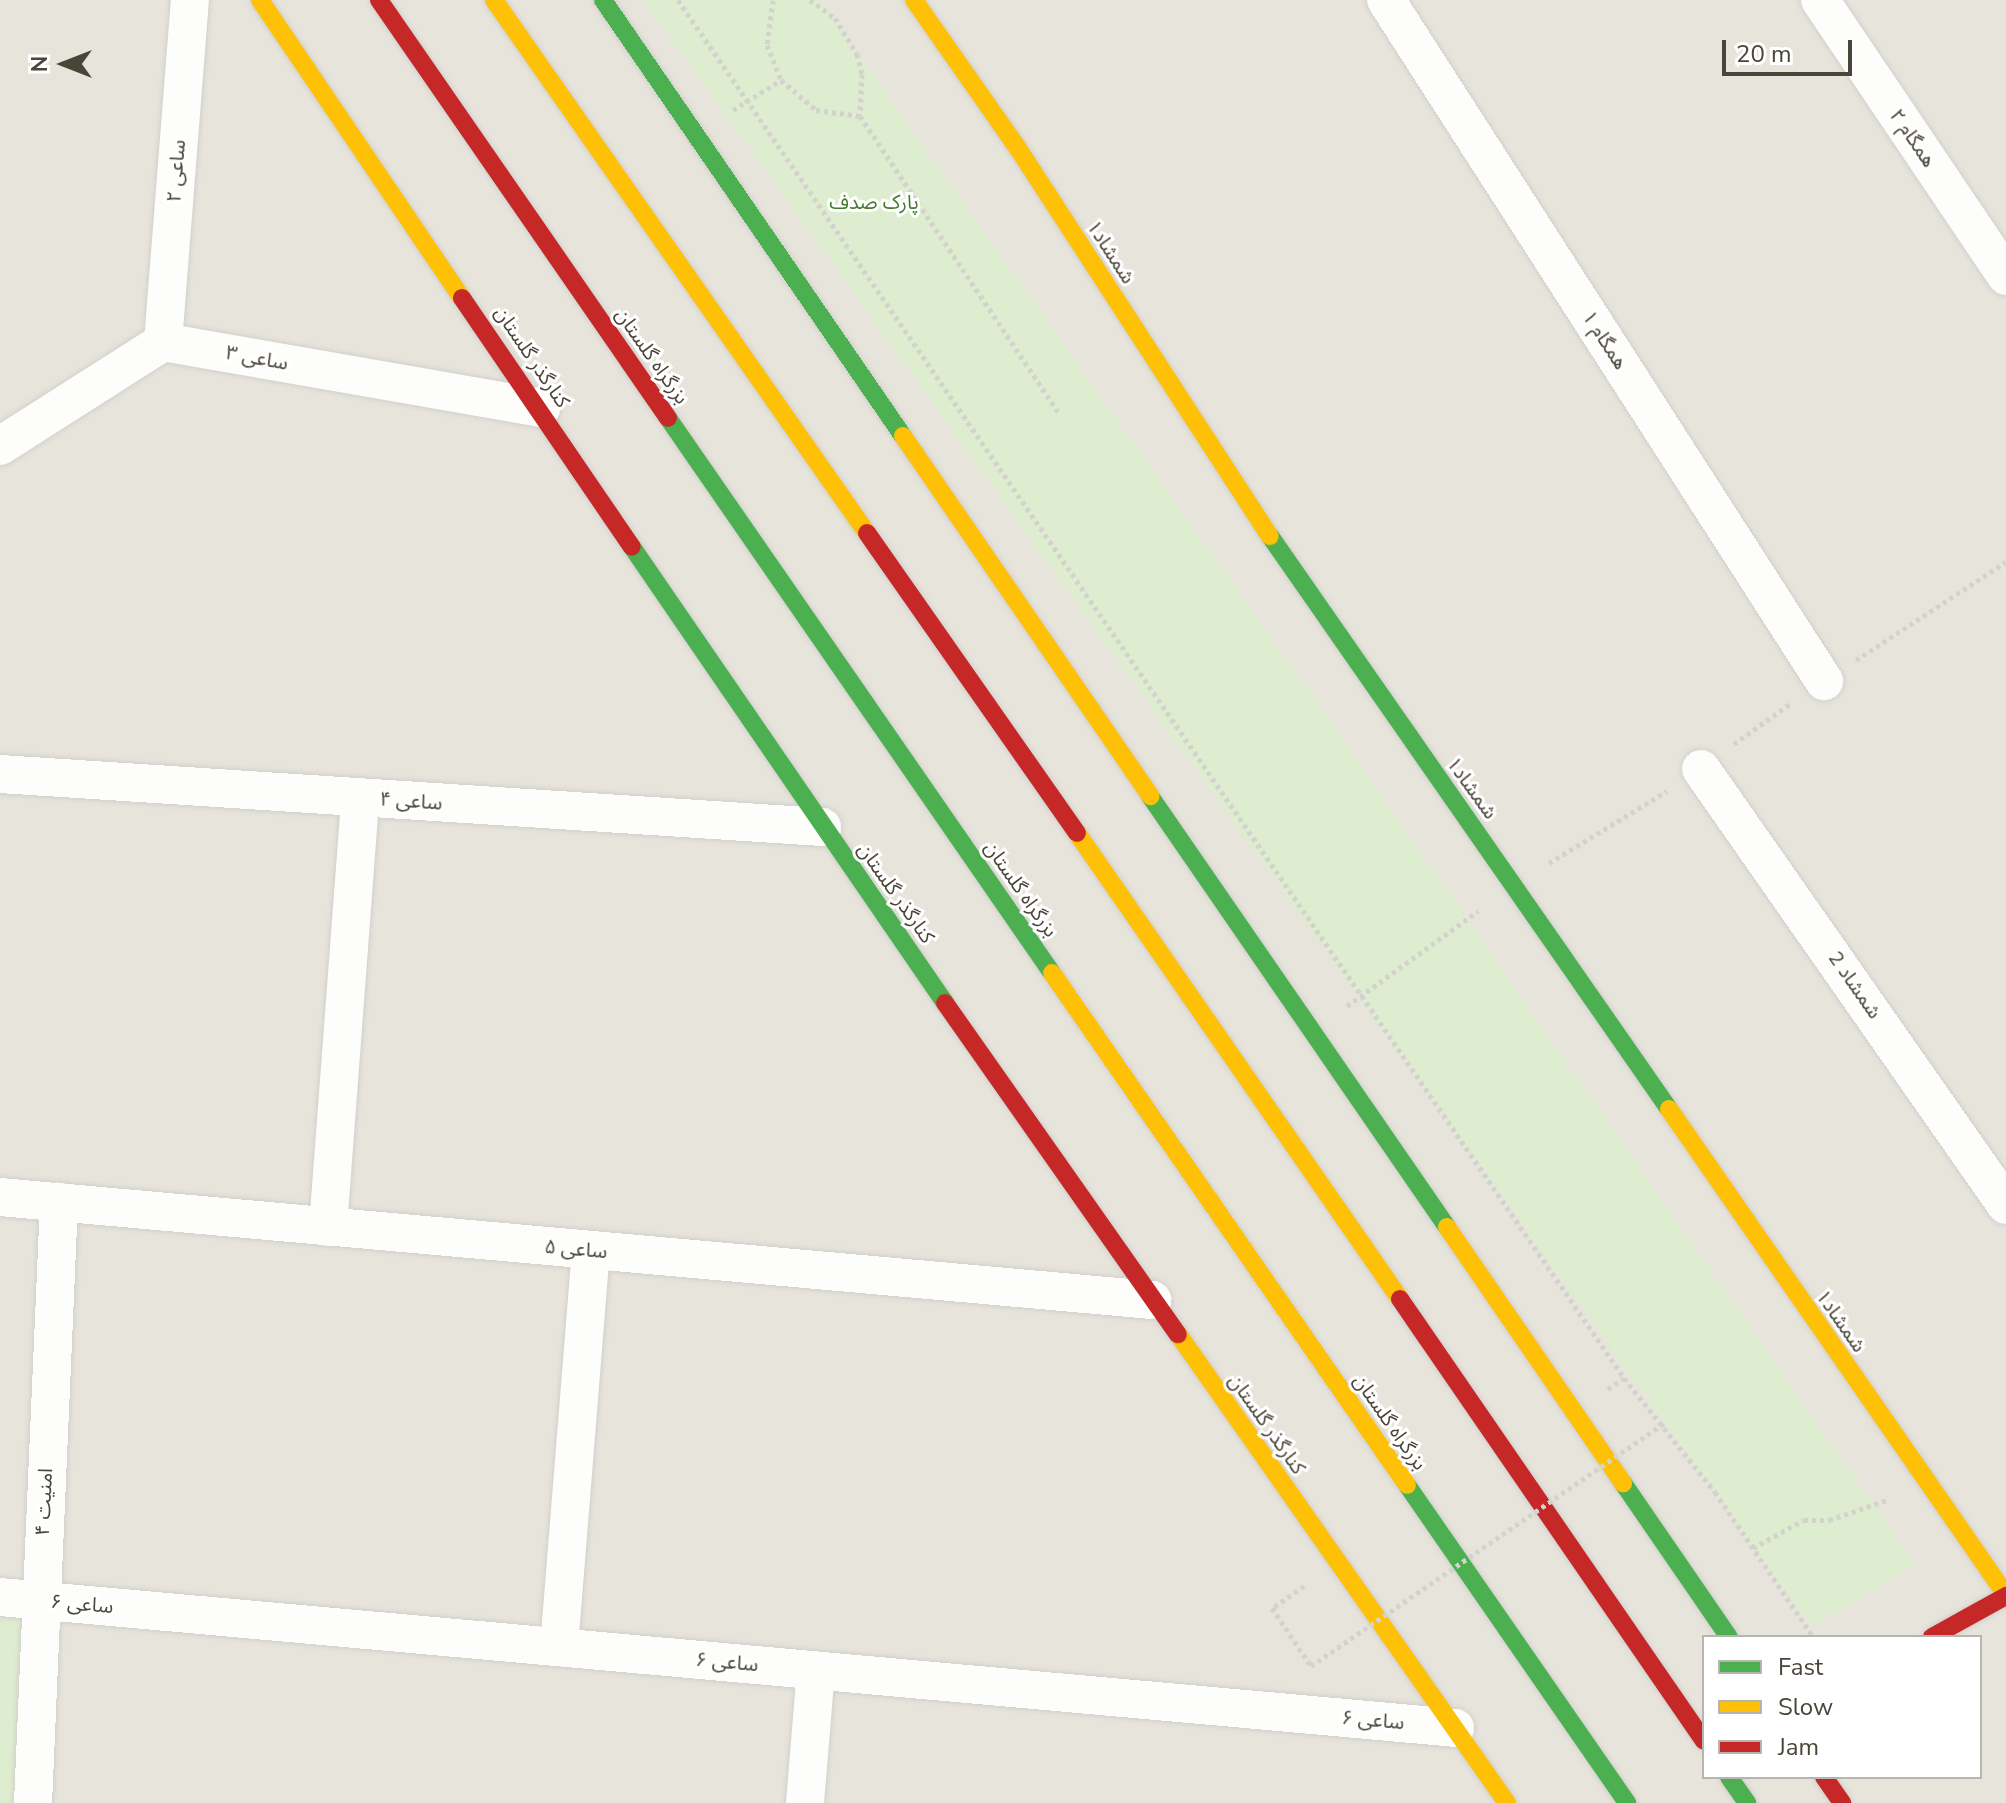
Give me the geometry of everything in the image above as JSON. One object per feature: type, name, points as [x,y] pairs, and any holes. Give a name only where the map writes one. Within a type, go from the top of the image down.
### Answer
[{"type":"main road","name":"کنارگذر گلستان","points":[[260,0],[541,408],[822,827],[1507,1803]]},
{"type":"main road","name":"بزرگراه گلستان","points":[[379,0],[1627,1803]]},
{"type":"main road","points":[[494,0],[1178,977],[1702,1738]]},
{"type":"main road","points":[[603,0],[1728,1635]]},
{"type":"main road","name":"شمشاد۱","points":[[914,0],[1017,147],[1325,621],[1515,884],[1727,1198],[2006,1596]]},
{"type":"main road","points":[[1936,1635],[2006,1596]]},
{"type":"main road","points":[[1730,1779],[1747,1803]]},
{"type":"main road","points":[[1825,1779],[1842,1803]]},
{"type":"street","name":"ساعی ۲","points":[[163,342],[190,0]]},
{"type":"street","name":"همگام ۱","points":[[1386,0],[1824,681]]},
{"type":"street","name":"همگام ۲","points":[[1820,0],[2006,276]]},
{"type":"street","name":"ساعی ۳","points":[[163,342],[541,408]]},
{"type":"street","points":[[0,446],[163,342]]},
{"type":"street","name":"شمشاد 2","points":[[1701,769],[2006,1205]]},
{"type":"street","name":"ساعی ۴","points":[[0,774],[822,827]]},
{"type":"street","points":[[328,1227],[360,797]]},
{"type":"street","name":"ساعی ۵","points":[[0,1197],[1152,1300]]},
{"type":"street","name":"امنیت ۴","points":[[33,1803],[39,1600],[59,1202]]},
{"type":"street","points":[[559,1647],[591,1250]]},
{"type":"street","name":"ساعی ۶","points":[[0,1597],[1455,1728]]},
{"type":"street","points":[[805,1803],[816,1670]]},
{"type":"path","points":[[678,0],[1364,995],[1624,1378],[1664,1423],[1812,1635]]},
{"type":"path","points":[[773,0],[767,45],[781,80],[816,110],[860,116]]},
{"type":"path","points":[[810,0],[835,18],[857,54],[862,74],[860,116],[1058,412]]},
{"type":"path","points":[[694,133],[781,80]]},
{"type":"path","points":[[1311,1030],[1515,884],[1701,769],[1824,681],[2006,562]]},
{"type":"path","points":[[1272,1608],[1311,1666],[1664,1423]]},
{"type":"path","points":[[1753,1548],[1804,1520],[1829,1520],[1875,1508],[1924,1475]]},
{"type":"shaded area","points":[[0,0],[2006,0],[2006,1803],[0,1803]]},
{"type":"green space","name":"پارک صدف","points":[[643,0],[820,0],[1318,704],[1915,1565],[1811,1627]]},
{"type":"green space","points":[[0,1597],[39,1600],[31,1803],[0,1803]]},
{"type":"traffic: fast","points":[[603,0],[903,436]]},
{"type":"traffic: fast","points":[[668,418],[1052,973]]},
{"type":"traffic: fast","points":[[1270,536],[1669,1109]]},
{"type":"traffic: fast","points":[[632,547],[945,1003]]},
{"type":"traffic: fast","points":[[1150,796],[1447,1227]]},
{"type":"traffic: fast","points":[[1623,1483],[1728,1635]]},
{"type":"traffic: fast","points":[[1407,1485],[1627,1803]]},
{"type":"traffic: fast","points":[[1730,1779],[1747,1803]]},
{"type":"traffic: slow","points":[[260,0],[462,298]]},
{"type":"traffic: slow","points":[[494,0],[867,533]]},
{"type":"traffic: slow","points":[[914,0],[1017,147],[1270,536]]},
{"type":"traffic: slow","points":[[903,436],[1150,796]]},
{"type":"traffic: slow","points":[[1077,833],[1400,1299]]},
{"type":"traffic: slow","points":[[1052,973],[1407,1485]]},
{"type":"traffic: slow","points":[[1669,1109],[2006,1595]]},
{"type":"traffic: slow","points":[[1447,1227],[1623,1483]]},
{"type":"traffic: slow","points":[[1178,1334],[1507,1803]]},
{"type":"traffic: jam","points":[[379,0],[668,418]]},
{"type":"traffic: jam","points":[[462,298],[632,547]]},
{"type":"traffic: jam","points":[[867,533],[1077,833]]},
{"type":"traffic: jam","points":[[945,1003],[1178,1334]]},
{"type":"traffic: jam","points":[[1400,1299],[1702,1738]]},
{"type":"traffic: jam","points":[[1936,1635],[2006,1596]]},
{"type":"traffic: jam","points":[[1825,1779],[1842,1803]]}]
